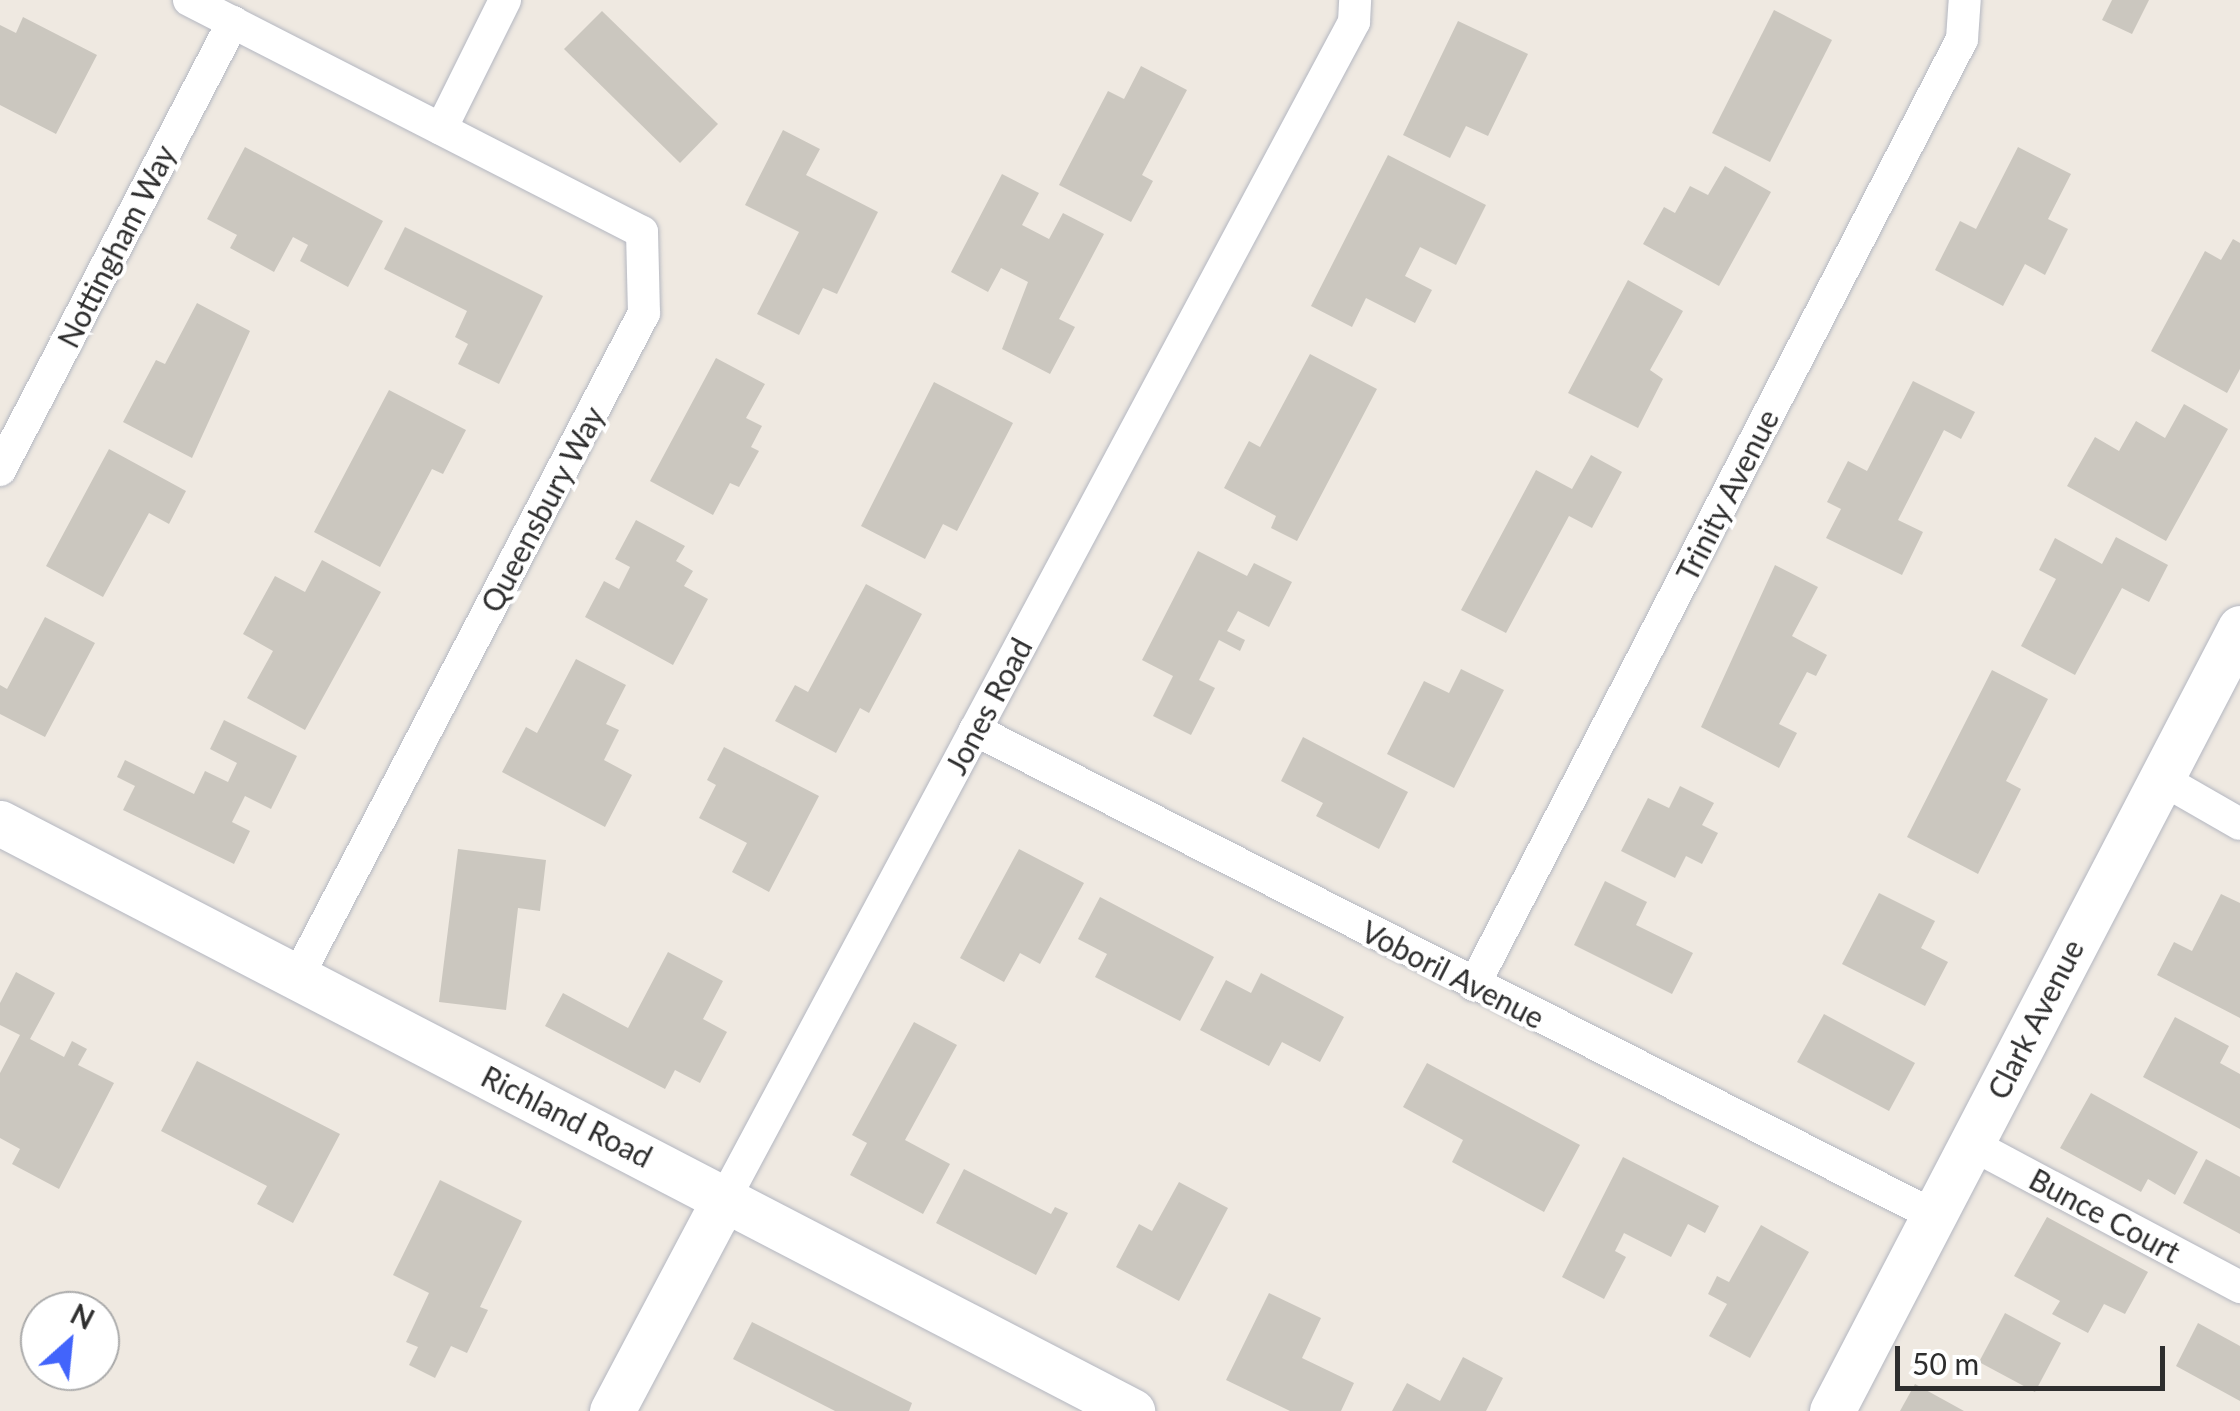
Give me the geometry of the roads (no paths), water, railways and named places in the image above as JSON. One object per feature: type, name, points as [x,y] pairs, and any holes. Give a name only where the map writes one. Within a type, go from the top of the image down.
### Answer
[{"type":"street","points":[[189,0],[441,129],[505,0]]},
{"type":"street","name":"Jones Road","points":[[612,1411],[1354,22],[1355,0]]},
{"type":"street","name":"Trinity Avenue","points":[[1474,986],[1962,39],[1965,0]]},
{"type":"street","name":"Nottingham Way","points":[[0,470],[233,22]]},
{"type":"street","name":"Queensbury Way","points":[[297,978],[644,313],[642,232],[441,129]]},
{"type":"street","name":"Clark Avenue","points":[[1832,1411],[2240,628]]},
{"type":"street","name":"Voboril Avenue","points":[[975,730],[1933,1216]]},
{"type":"street","points":[[2160,778],[2240,824]]},
{"type":"street","name":"Richland Road","points":[[0,824],[1132,1411]]},
{"type":"street","name":"Bunce Court","points":[[1971,1144],[2240,1287]]}]
